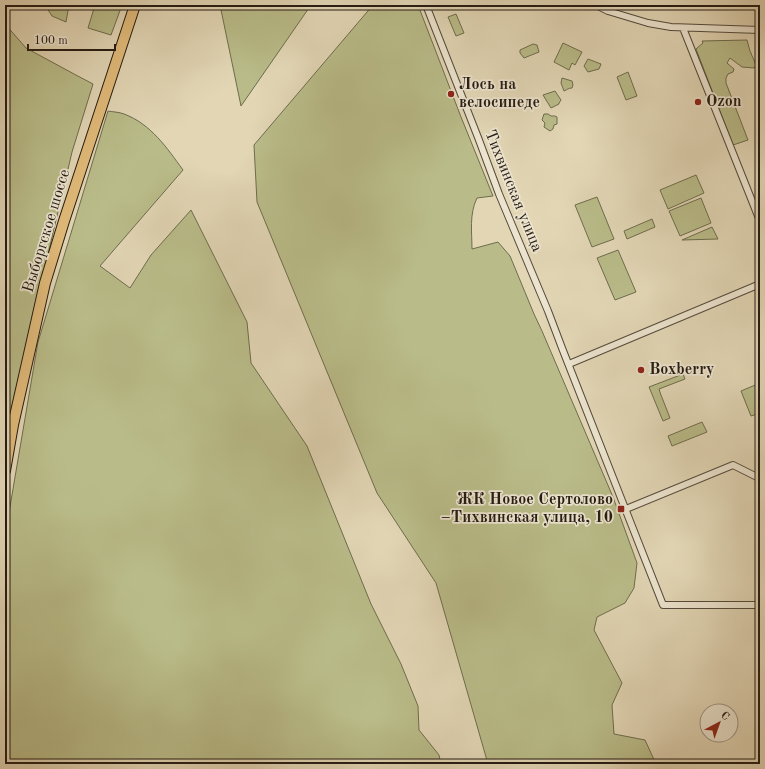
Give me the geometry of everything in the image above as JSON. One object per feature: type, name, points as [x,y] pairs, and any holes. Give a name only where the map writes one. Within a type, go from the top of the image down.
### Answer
[{"type":"main road","name":"Выборгское шоссе","points":[[5,470],[13,425],[45,283],[135,5]]},
{"type":"street","name":"Тихвинская улица","points":[[426,5],[501,199],[548,311],[663,605],[760,605]]},
{"type":"street","points":[[596,5],[608,11],[648,23],[671,27],[760,30]]},
{"type":"street","points":[[683,28],[760,221]]},
{"type":"street","points":[[569,364],[760,284]]},
{"type":"street","points":[[626,509],[733,465],[757,477],[760,476]]},
{"type":"green space","points":[[45,5],[69,5],[66,22],[52,16]]},
{"type":"green space","points":[[95,5],[122,5],[111,35],[88,28]]},
{"type":"green space","points":[[220,5],[311,5],[241,106]]},
{"type":"green space","points":[[373,5],[418,5],[493,196],[477,198],[474,204],[472,249],[498,242],[510,256],[613,497],[637,563],[634,588],[625,603],[597,617],[594,630],[622,683],[612,705],[614,734],[645,740],[656,764],[488,764],[436,583],[377,493],[257,202],[254,145]]},
{"type":"green space","points":[[456,14],[464,33],[456,36],[448,17]]},
{"type":"green space","points":[[5,24],[26,48],[93,84],[72,152],[5,438]]},
{"type":"green space","points":[[747,40],[756,65],[754,68],[742,67],[730,58],[727,63],[734,69],[733,72],[728,74],[726,83],[748,140],[733,145],[696,49],[703,43],[702,41]]},
{"type":"green space","points":[[563,43],[582,52],[575,65],[572,63],[569,70],[554,62]]},
{"type":"green space","points":[[533,44],[537,45],[539,52],[524,58],[520,53],[520,50]]},
{"type":"green space","points":[[588,59],[601,64],[599,69],[588,72],[584,66]]},
{"type":"green space","points":[[628,72],[637,96],[626,100],[617,77]]},
{"type":"green space","points":[[562,78],[572,81],[572,88],[564,91],[561,83]]},
{"type":"green space","points":[[555,91],[561,100],[559,104],[551,108],[543,95]]},
{"type":"green space","points":[[108,111],[118,112],[134,118],[150,130],[171,153],[183,170],[100,266],[130,288],[151,255],[191,210],[247,322],[251,363],[307,446],[371,604],[401,664],[418,706],[419,730],[439,755],[441,764],[5,764],[5,536],[38,342]]},
{"type":"green space","points":[[544,114],[557,117],[557,124],[554,125],[553,129],[550,131],[544,127],[545,123],[542,120]]},
{"type":"green space","points":[[696,175],[704,193],[668,209],[660,190]]},
{"type":"green space","points":[[597,197],[614,239],[592,247],[575,205]]},
{"type":"green space","points":[[701,198],[711,223],[680,236],[669,211]]},
{"type":"green space","points":[[652,219],[655,227],[627,239],[624,231]]},
{"type":"green space","points":[[712,227],[718,239],[682,240]]},
{"type":"green space","points":[[618,250],[636,292],[615,300],[597,258]]},
{"type":"green space","points":[[683,374],[685,379],[659,389],[670,418],[663,421],[649,387]]},
{"type":"green space","points":[[760,383],[760,413],[751,416],[741,391]]},
{"type":"green space","points":[[702,422],[707,432],[672,446],[668,436]]},
{"type":"place","name":"Лось на велосипеде","points":[[451,94]]},
{"type":"place","name":"Ozon","points":[[698,102]]},
{"type":"place","name":"Boxberry","points":[[641,370]]},
{"type":"place","name":"ЖК Новое Сертолово –Тихвинская улица, 10","points":[[621,509]]}]
